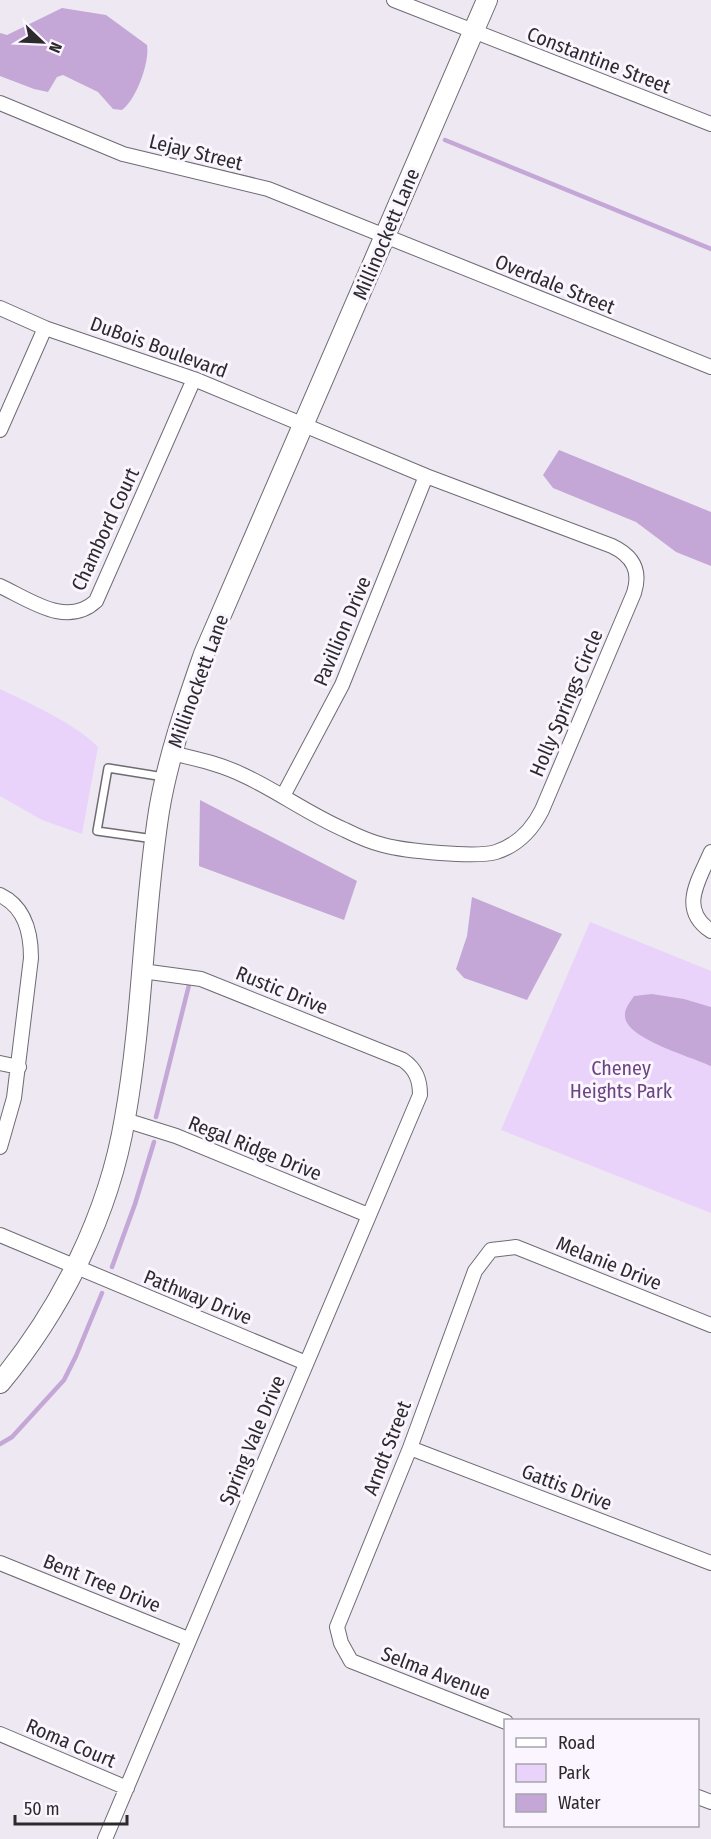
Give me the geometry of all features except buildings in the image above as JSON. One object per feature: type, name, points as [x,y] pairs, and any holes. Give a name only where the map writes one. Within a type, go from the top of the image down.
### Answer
[{"type":"street","name":"Constantine Street","points":[[394,0],[711,124]]},
{"type":"street","name":"Millinockett Lane","points":[[0,1383],[44,1323],[75,1267],[96,1220],[112,1172],[125,1120],[142,971],[149,884],[166,777],[171,753],[204,654],[487,0]]},
{"type":"street","name":"Lejay Street","points":[[0,103],[123,154],[268,189],[384,237]]},
{"type":"street","name":"Overdale Street","points":[[384,237],[711,368]]},
{"type":"street","name":"DuBois Boulevard","points":[[0,308],[45,328],[194,379],[303,425]]},
{"type":"street","points":[[0,430],[45,328]]},
{"type":"street","name":"Chambord Court","points":[[0,586],[68,614],[82,611],[96,601],[194,379]]},
{"type":"street","name":"Holly Springs Circle","points":[[171,753],[215,763],[245,776],[346,831],[383,845],[442,853],[485,854],[503,849],[530,831],[542,810],[634,593],[638,577],[636,568],[621,550],[426,476],[303,425]]},
{"type":"street","name":"Pavillion Drive","points":[[283,796],[342,685],[426,476]]},
{"type":"street","points":[[711,852],[696,886],[692,903],[697,918],[711,930]]},
{"type":"street","points":[[0,895],[11,902],[23,916],[30,932],[32,958],[14,1098],[0,1148]]},
{"type":"street","name":"Rustic Drive","points":[[142,971],[201,979],[403,1060]]},
{"type":"street","name":"Spring Vale Drive","points":[[105,1839],[420,1095],[419,1079],[415,1071],[403,1060]]},
{"type":"street","points":[[0,1063],[19,1067]]},
{"type":"street","name":"Regal Ridge Drive","points":[[125,1120],[193,1143],[368,1215]]},
{"type":"street","points":[[0,1235],[75,1267]]},
{"type":"street","name":"Melanie Drive","points":[[491,1250],[516,1247],[711,1325]]},
{"type":"street","name":"Arndt Street","points":[[351,1661],[341,1643],[337,1627],[410,1448],[475,1271],[491,1250]]},
{"type":"street","name":"Pathway Drive","points":[[75,1267],[306,1363]]},
{"type":"street","name":"Gattis Drive","points":[[410,1448],[711,1563]]},
{"type":"street","name":"Bent Tree Drive","points":[[0,1563],[188,1640]]},
{"type":"street","name":"Selma Avenue","points":[[351,1661],[504,1721]]},
{"type":"street","name":"Roma Court","points":[[0,1734],[127,1788]]},
{"type":"lane","points":[[156,839],[97,831],[108,768],[166,777]]},
{"type":"green space","points":[[0,689],[65,722],[98,747],[82,834],[42,820],[0,796]]},
{"type":"green space","name":"Cheney Heights Park","points":[[590,922],[711,971],[711,1213],[501,1130]]},
{"type":"water","points":[[62,8],[106,15],[147,45],[141,80],[132,98],[122,110],[113,109],[98,92],[63,75],[57,77],[48,92],[0,76],[0,33],[7,35]]},
{"type":"water","points":[[559,450],[711,512],[711,566],[676,552],[636,522],[553,488],[543,475]]},
{"type":"water","points":[[200,800],[357,881],[344,920],[199,866]]},
{"type":"water","points":[[472,897],[562,934],[527,1000],[464,978],[456,969],[467,936]]},
{"type":"water","points":[[652,994],[684,999],[711,1007],[711,1066],[648,1040],[628,1025],[625,1011],[634,996]]},
{"type":"waterway","points":[[445,140],[711,249]]},
{"type":"waterway","points":[[156,1117],[189,985]]},
{"type":"waterway","points":[[112,1267],[154,1142]]},
{"type":"waterway","points":[[0,1444],[12,1437],[64,1380],[102,1293]]}]
